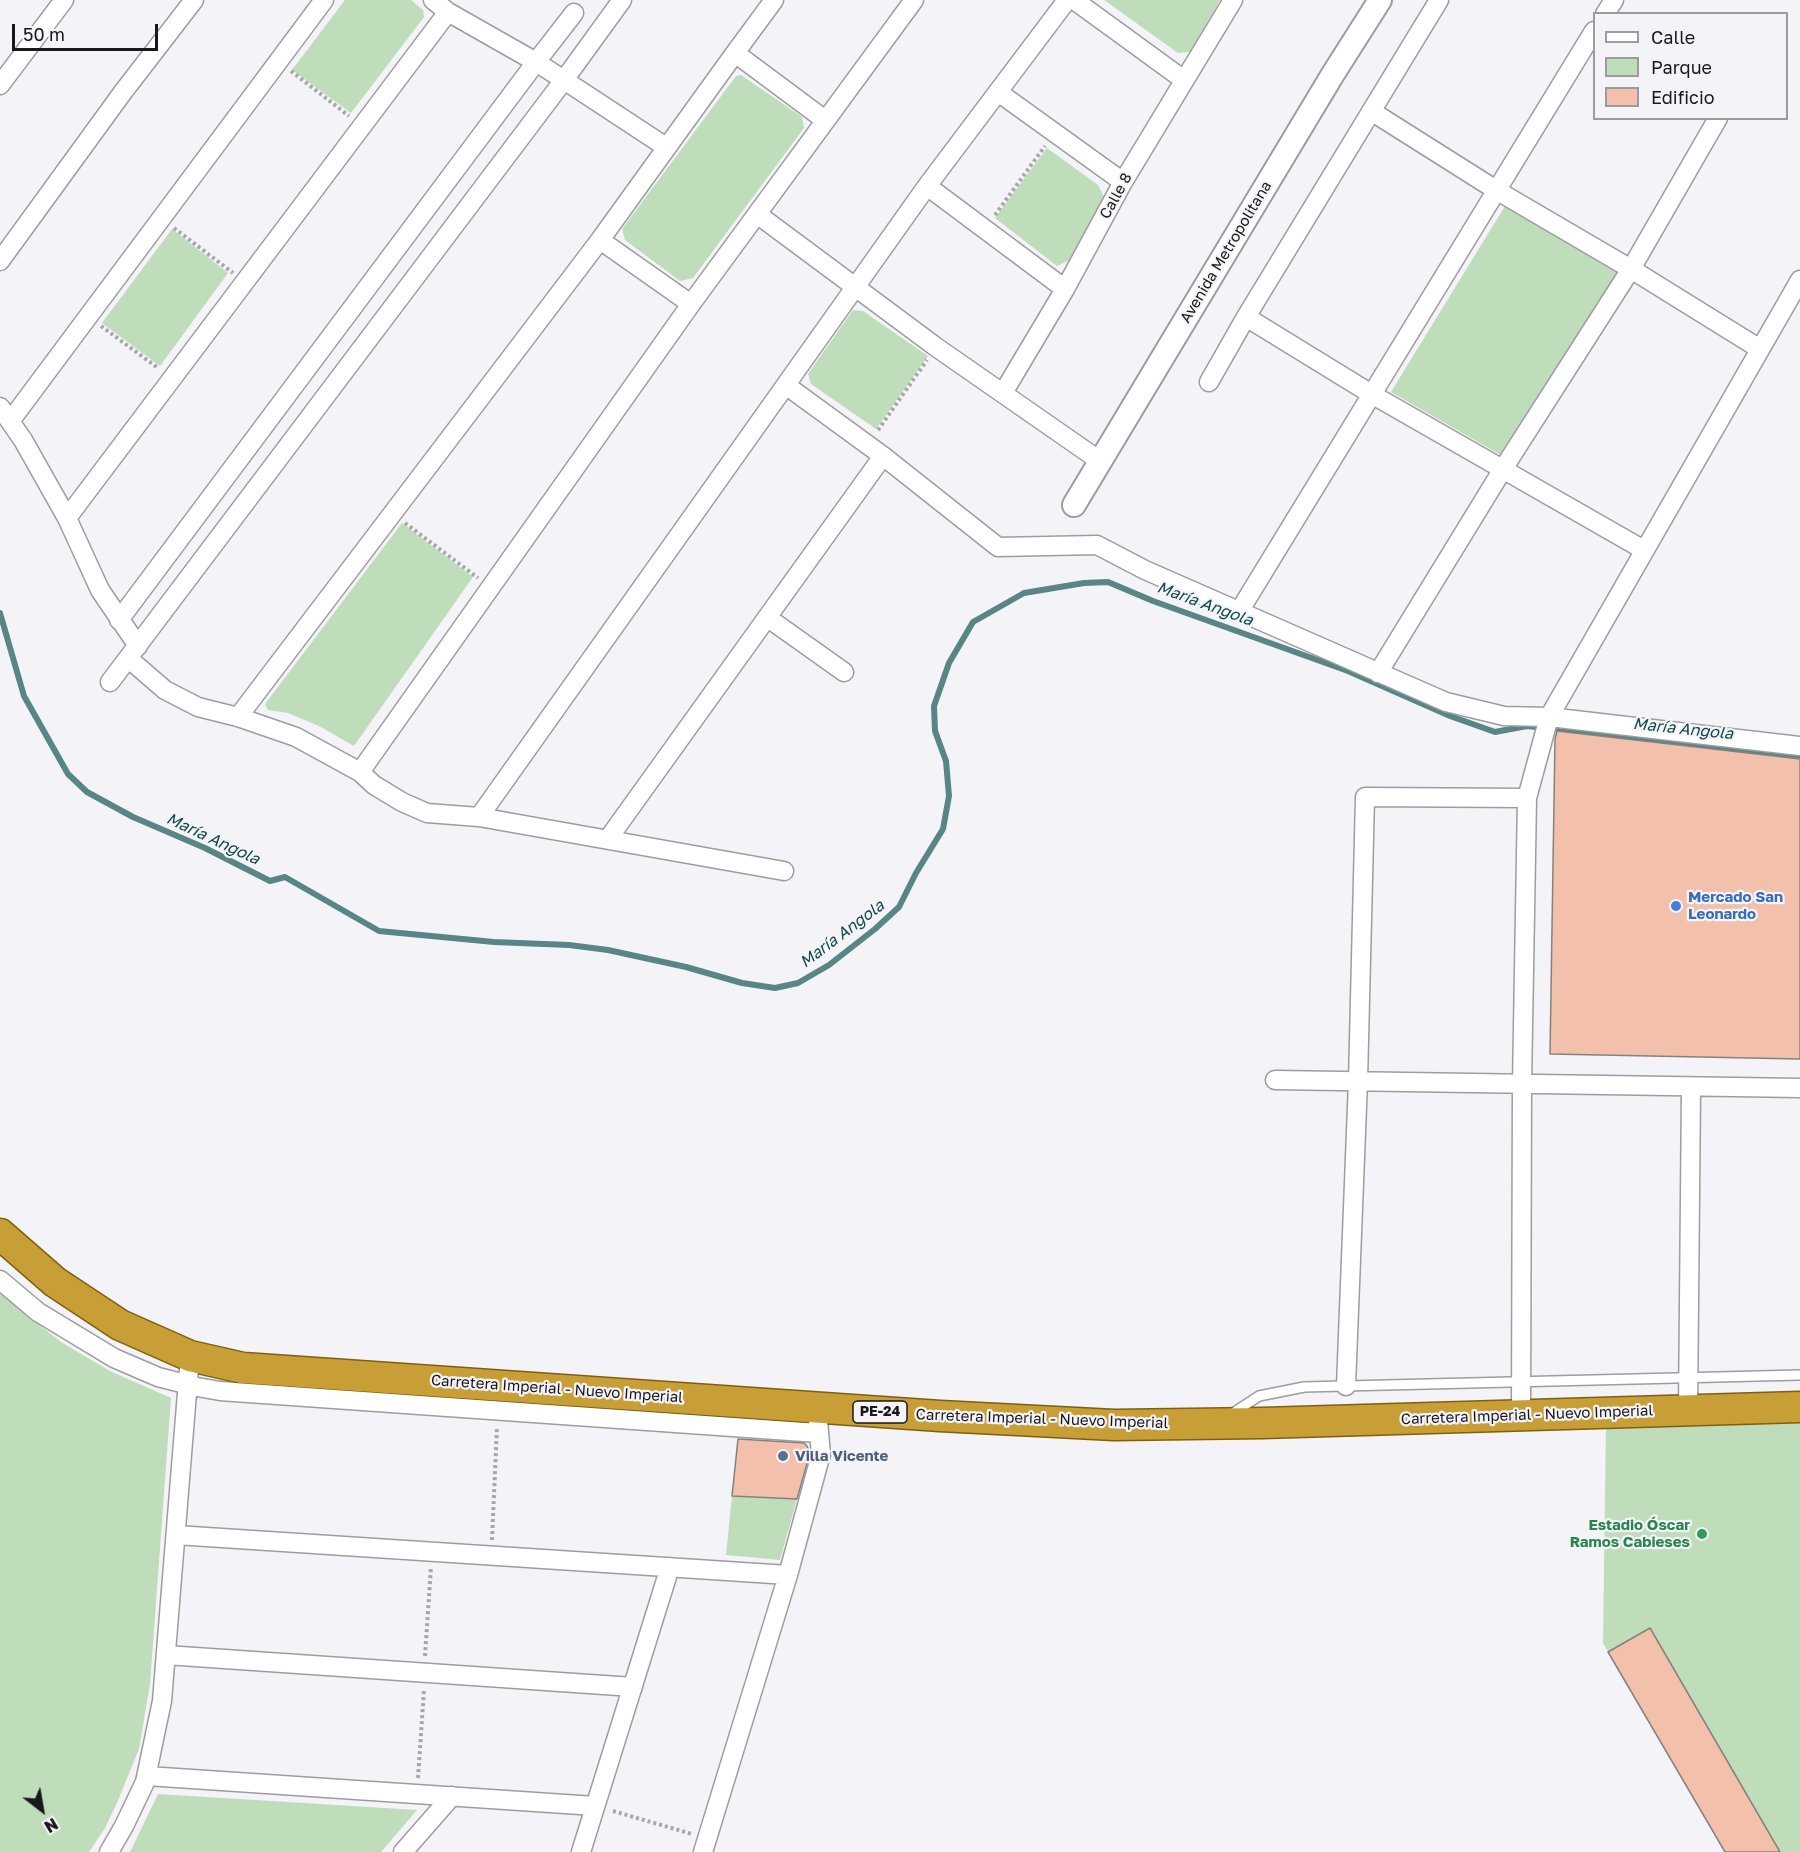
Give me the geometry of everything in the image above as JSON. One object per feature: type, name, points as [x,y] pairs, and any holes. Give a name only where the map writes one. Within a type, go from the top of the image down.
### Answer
[{"type":"highway","name":"Carretera Imperial - Nuevo Imperial","points":[[0,1234],[55,1282],[120,1324],[190,1356],[243,1368],[818,1420],[1047,1422],[1114,1425],[1220,1424],[1800,1407]]},
{"type":"street","points":[[0,85],[64,0]]},
{"type":"street","points":[[0,261],[123,92],[195,0]]},
{"type":"street","points":[[324,0],[89,316],[6,414],[67,518],[100,590],[119,620],[133,652],[165,690],[198,707],[238,717],[296,737],[360,772],[374,785],[402,802],[427,813],[479,817],[784,871]]},
{"type":"street","points":[[433,0],[448,12],[536,62],[666,147]]},
{"type":"street","points":[[110,682],[622,0]]},
{"type":"street","points":[[238,717],[600,240],[774,0]]},
{"type":"street","points":[[360,772],[691,304],[914,0]]},
{"type":"street","points":[[479,817],[787,386],[855,286],[1067,0]]},
{"type":"street","points":[[1074,0],[1184,80]]},
{"type":"street","name":"Calle 8","points":[[1004,393],[1065,289],[1123,182],[1233,0]]},
{"type":"street","name":"Avenida Metropolitana","points":[[1074,505],[1333,74],[1380,0]]},
{"type":"street","points":[[1209,382],[1246,317],[1439,0]]},
{"type":"street","points":[[67,518],[448,12]]},
{"type":"street","points":[[119,620],[574,13]]},
{"type":"street","points":[[1240,610],[1593,33]]},
{"type":"street","points":[[735,54],[825,120]]},
{"type":"street","points":[[998,92],[1123,182]]},
{"type":"street","points":[[1371,111],[1496,190],[1631,268],[1760,349]]},
{"type":"street","points":[[1378,673],[1503,469],[1631,268],[1717,120]]},
{"type":"street","points":[[927,186],[1065,289]]},
{"type":"street","points":[[757,214],[936,347],[1100,461]]},
{"type":"street","points":[[600,240],[691,304]]},
{"type":"street","points":[[1521,1415],[1522,1084],[1527,798],[1547,724],[1644,550],[1800,280]]},
{"type":"street","points":[[1246,317],[1373,395],[1644,550]]},
{"type":"street","points":[[787,386],[883,456],[998,547],[1097,545],[1145,570],[1446,702],[1547,724],[1799,744]]},
{"type":"street","points":[[608,839],[883,456]]},
{"type":"street","points":[[768,618],[844,672]]},
{"type":"street","points":[[1346,1386],[1358,1082],[1365,797],[1527,798]]},
{"type":"street","points":[[1275,1080],[1800,1088]]},
{"type":"street","points":[[1688,1410],[1691,1088]]},
{"type":"street","points":[[0,1280],[38,1312],[99,1350],[158,1377],[188,1386],[220,1391],[497,1409],[818,1420],[821,1454],[788,1575],[705,1846]]},
{"type":"street","points":[[109,1852],[136,1803],[147,1776],[162,1701],[190,1356]]},
{"type":"street","points":[[176,1535],[788,1575]]},
{"type":"street","points":[[581,1852],[670,1567]]},
{"type":"street","points":[[166,1655],[633,1687]]},
{"type":"street","points":[[147,1776],[595,1806]]},
{"type":"street","points":[[404,1852],[452,1796]]},
{"type":"lane","points":[[1220,1424],[1239,1408],[1259,1396],[1304,1387],[1800,1375]]},
{"type":"path","points":[[278,62],[362,126]]},
{"type":"path","points":[[985,229],[1055,133]]},
{"type":"path","points":[[162,218],[245,282]]},
{"type":"path","points":[[89,316],[172,379]]},
{"type":"path","points":[[867,444],[936,347]]},
{"type":"path","points":[[393,513],[491,587]]},
{"type":"path","points":[[491,1556],[497,1409]]},
{"type":"path","points":[[595,1806],[705,1846]]},
{"type":"green space","points":[[345,0],[411,0],[423,10],[424,17],[351,113],[292,70]]},
{"type":"green space","points":[[1104,0],[1220,0],[1190,52],[1178,53]]},
{"type":"green space","points":[[741,75],[802,117],[804,128],[693,278],[680,281],[625,240],[622,229],[736,76]]},
{"type":"green space","points":[[1047,148],[1098,185],[1104,197],[1069,260],[1057,266],[995,218]]},
{"type":"green space","points":[[1505,206],[1618,273],[1506,458],[1391,392]]},
{"type":"green space","points":[[172,229],[228,273],[160,366],[102,323]]},
{"type":"green space","points":[[853,310],[863,311],[928,356],[876,429],[811,384],[808,374]]},
{"type":"green space","points":[[402,523],[473,577],[354,746],[319,726],[288,713],[268,710],[265,704]]},
{"type":"green space","points":[[0,1294],[61,1342],[110,1371],[171,1398],[150,1684],[139,1749],[105,1828],[89,1852],[0,1852]]},
{"type":"green space","name":"Estadio Óscar Ramos Cabieses","points":[[1800,1417],[1800,1852],[1725,1852],[1603,1643],[1606,1424]]},
{"type":"green space","points":[[732,1496],[797,1499],[780,1560],[726,1555]]},
{"type":"green space","points":[[158,1794],[417,1810],[381,1852],[130,1852]]},
{"type":"building","name":"Mercado San Leonardo","points":[[1557,731],[1800,759],[1800,1059],[1550,1054],[1555,739]]},
{"type":"building","points":[[738,1439],[804,1443],[807,1446],[810,1453],[797,1499],[732,1496]]},
{"type":"building","points":[[1650,1628],[1780,1852],[1725,1852],[1608,1652]]},
{"type":"waterway","name":"María Angola","points":[[0,613],[24,696],[68,774],[87,792],[133,817],[205,848],[270,881],[285,877],[379,931],[608,950],[686,967],[742,983],[775,988],[798,983],[829,965],[899,907],[916,873],[943,829],[949,796],[946,761],[935,731],[934,706],[949,663],[973,622],[1024,593],[1084,583],[1108,582],[1153,601],[1348,671],[1450,716],[1495,732],[1527,726],[1800,756]]},
{"type":"place","name":"Mercado San Leonardo","points":[[1676,906]]},
{"type":"place","name":"Villa Vicente","points":[[783,1456]]},
{"type":"place","name":"Estadio Óscar Ramos Cabieses","points":[[1702,1534]]}]
